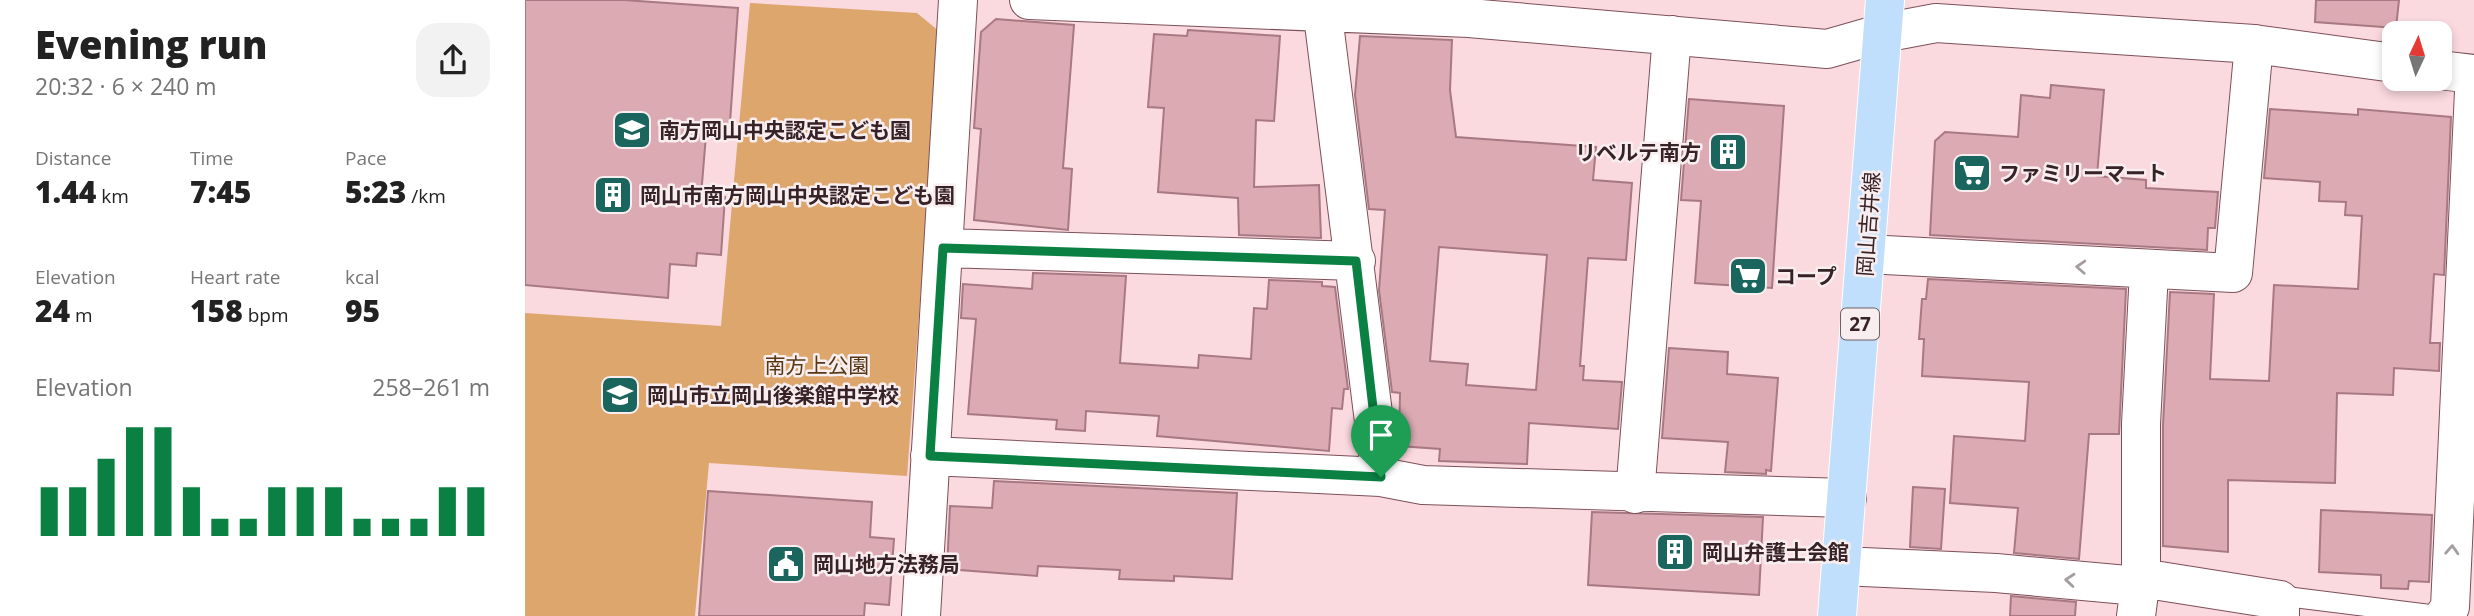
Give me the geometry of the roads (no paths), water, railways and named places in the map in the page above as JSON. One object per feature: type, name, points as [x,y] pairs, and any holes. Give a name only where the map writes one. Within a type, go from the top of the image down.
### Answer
[{"type":"main road","name":"岡山吉井線","points":[[1837,616],[1884,16]]},
{"type":"street","points":[[921,616],[958,0]]},
{"type":"street","points":[[1029,0],[1470,9],[1655,23],[1827,49],[1884,16],[1935,23],[2255,44],[2382,62]]},
{"type":"street","points":[[1322,7],[1381,477]]},
{"type":"street","points":[[1635,494],[1655,23]]},
{"type":"street","points":[[1866,254],[2149,271],[2233,273],[2255,44]]},
{"type":"street","points":[[2452,71],[2474,74]]},
{"type":"street","points":[[2443,616],[2450,607],[2474,91]]},
{"type":"street","points":[[943,248],[1356,261]]},
{"type":"street","points":[[2138,593],[2141,424],[2149,271]]},
{"type":"street","points":[[930,456],[1381,477],[1423,485],[1635,494],[1847,498]]},
{"type":"street","points":[[1841,566],[1996,573],[2138,593],[2280,608]]},
{"type":"lane","points":[[2280,608],[2290,597],[2443,616]]},
{"type":"place","name":"南方岡山中央認定こども園","points":[[632,130]]},
{"type":"place","name":"リベルテ南方","points":[[1728,152]]},
{"type":"place","name":"ファミリーマート","points":[[1972,173]]},
{"type":"place","name":"岡山市南方岡山中央認定こども園","points":[[613,195]]},
{"type":"place","name":"コープ","points":[[1748,276]]},
{"type":"place","name":"岡山市立岡山後楽館中学校","points":[[620,395]]},
{"type":"place","name":"岡山弁護士会館","points":[[1675,552]]},
{"type":"place","name":"岡山地方法務局","points":[[786,564]]},
{"type":"park label","name":"南方上公園","points":[[817,365]]}]
